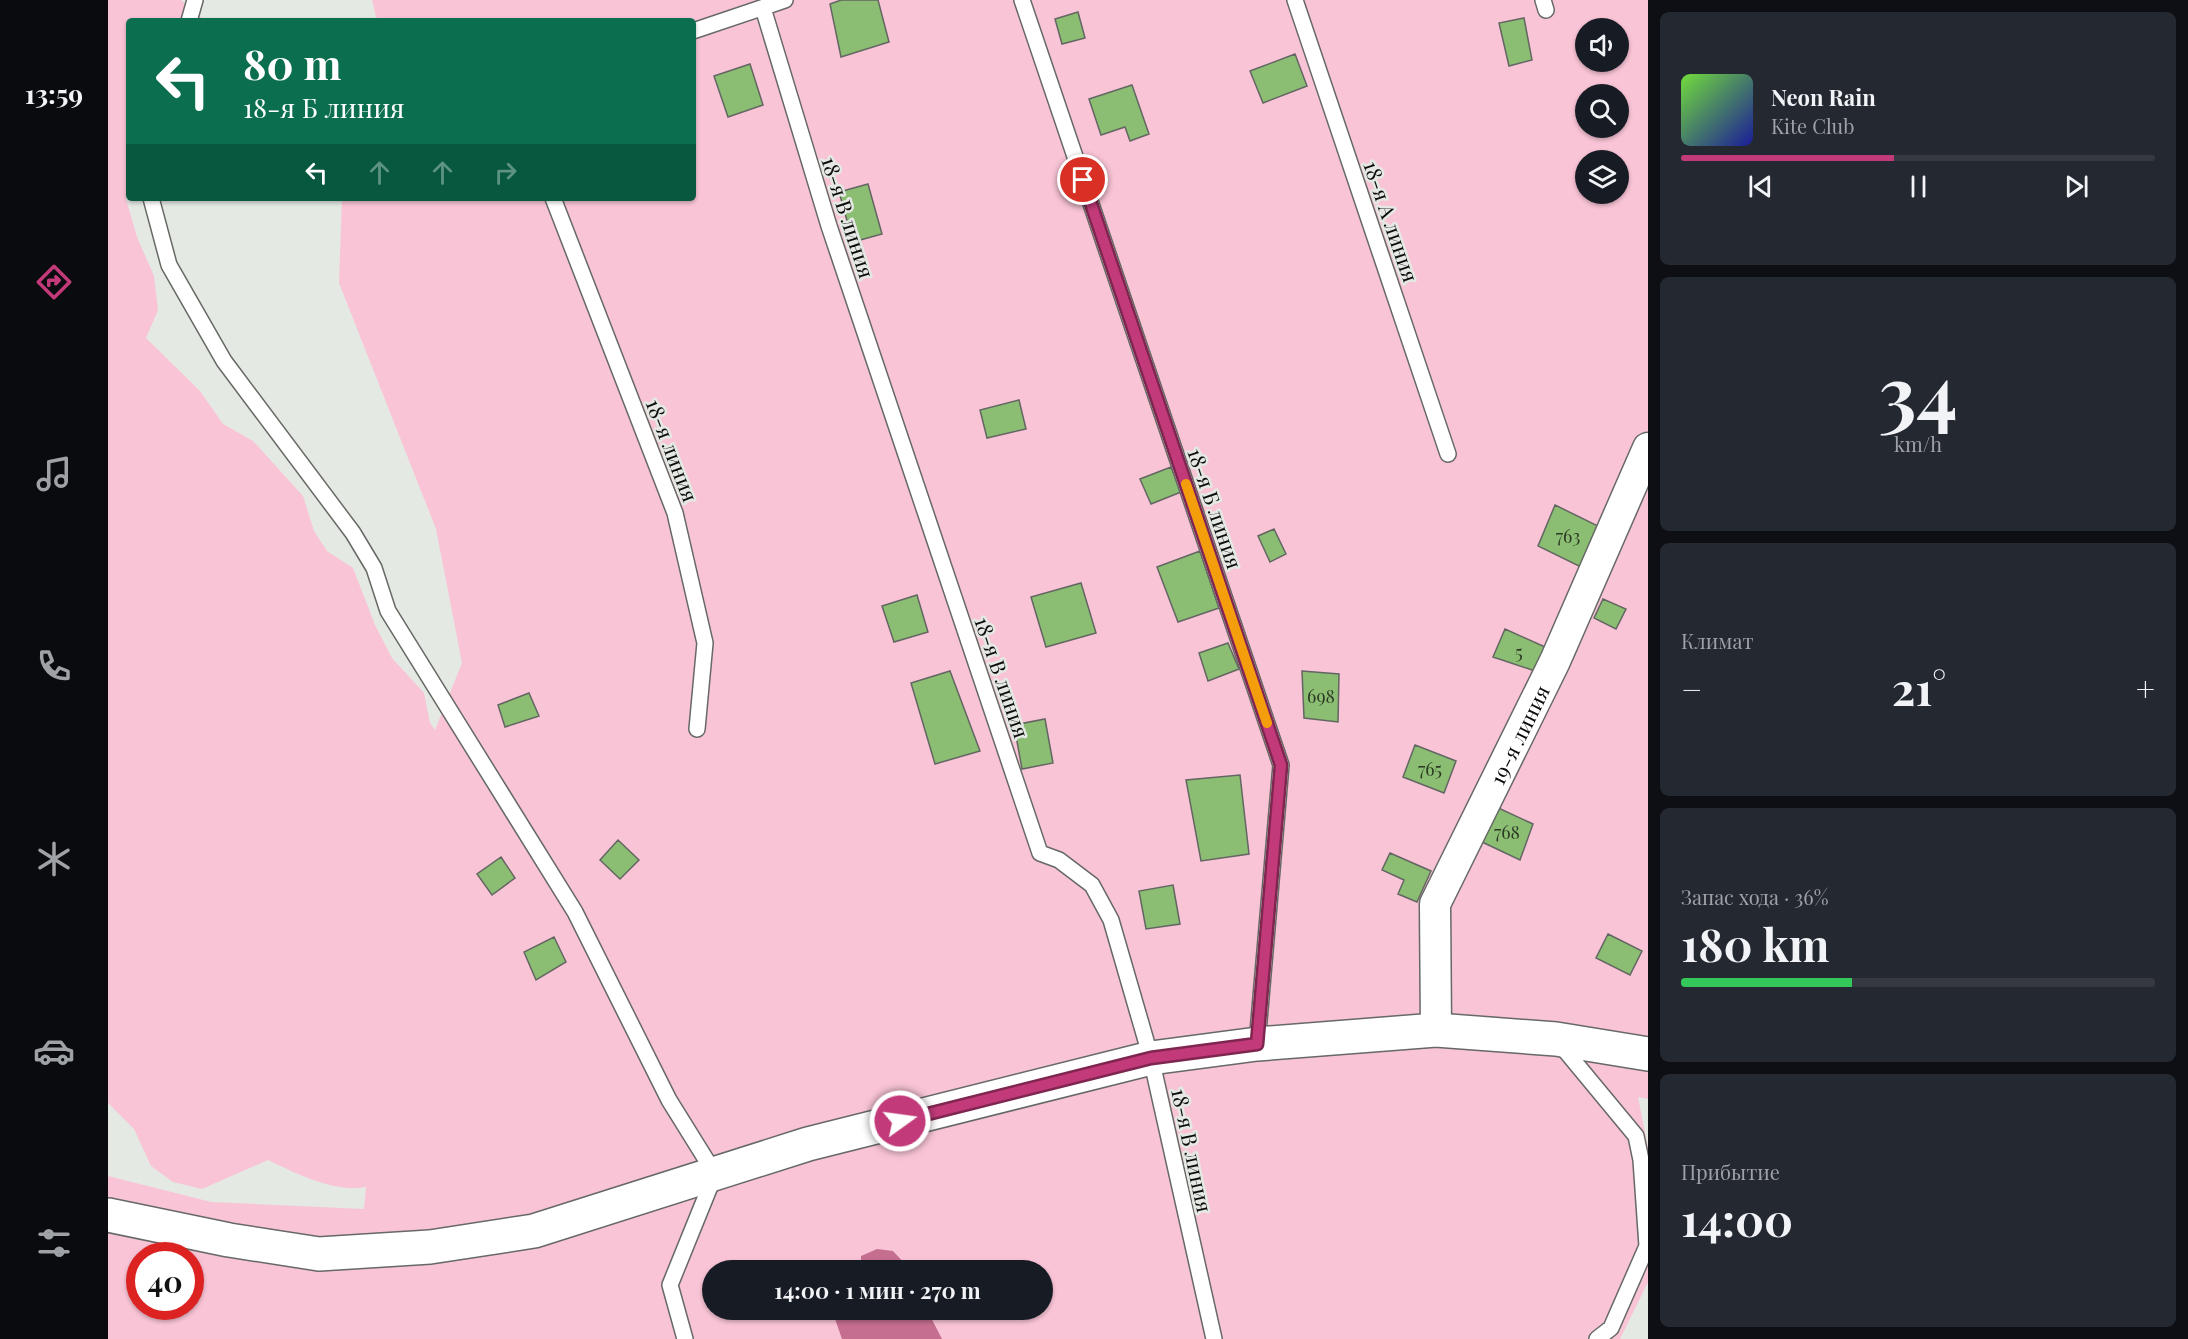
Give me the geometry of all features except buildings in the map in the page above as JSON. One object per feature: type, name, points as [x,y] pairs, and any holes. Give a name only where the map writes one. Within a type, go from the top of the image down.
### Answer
[{"type":"street","name":"19-я линия","points":[[1436,1030],[1435,904],[1555,662],[1648,448]]},
{"type":"street","points":[[108,1215],[229,1240],[319,1254],[430,1247],[534,1231],[808,1144],[1151,1058],[1257,1044],[1436,1030],[1556,1039],[1648,1054]]},
{"type":"lane","points":[[190,18],[195,0]]},
{"type":"lane","points":[[696,30],[785,0]]},
{"type":"lane","name":"18-я Б линия","points":[[1022,0],[1281,765],[1257,1044]]},
{"type":"lane","name":"18-я А линия","points":[[1295,0],[1448,454]]},
{"type":"lane","name":"18-я В линия","points":[[763,8],[829,226],[1040,853],[1059,860],[1092,885],[1106,911],[1151,1058],[1214,1339]]},
{"type":"lane","points":[[152,201],[169,265],[224,361],[353,532],[374,568],[387,611],[574,912],[669,1100],[715,1174],[670,1286],[685,1339]]},
{"type":"lane","name":"18-я линия","points":[[554,201],[675,513],[705,643],[697,729]]},
{"type":"lane","points":[[1556,1039],[1636,1136],[1641,1160],[1647,1246],[1611,1328],[1597,1339]]},
{"type":"shaded area","points":[[108,0],[181,0],[202,18],[126,18],[126,201],[137,237],[154,276],[158,310],[146,338],[200,391],[223,424],[253,441],[303,496],[314,531],[327,551],[353,568],[375,625],[392,658],[424,693],[430,723],[435,730],[462,663],[436,529],[339,283],[342,201],[696,201],[696,18],[376,18],[372,0],[1648,0],[1648,1099],[1638,1097],[1648,1148],[1648,1282],[1620,1339],[108,1339],[108,1176],[211,1202],[364,1209],[366,1187],[329,1185],[268,1160],[202,1189],[173,1182],[151,1166],[134,1129],[108,1103]]},
{"type":"shaded area","points":[[877,1249],[893,1251],[901,1260],[861,1260],[861,1256]]},
{"type":"shaded area","points":[[835,1320],[932,1320],[942,1339],[842,1339]]},
{"type":"slow traffic","points":[[1186,484],[1267,723]]},
{"type":"route","points":[[900,1121],[1151,1058],[1257,1044],[1281,765],[1083,180]]}]
